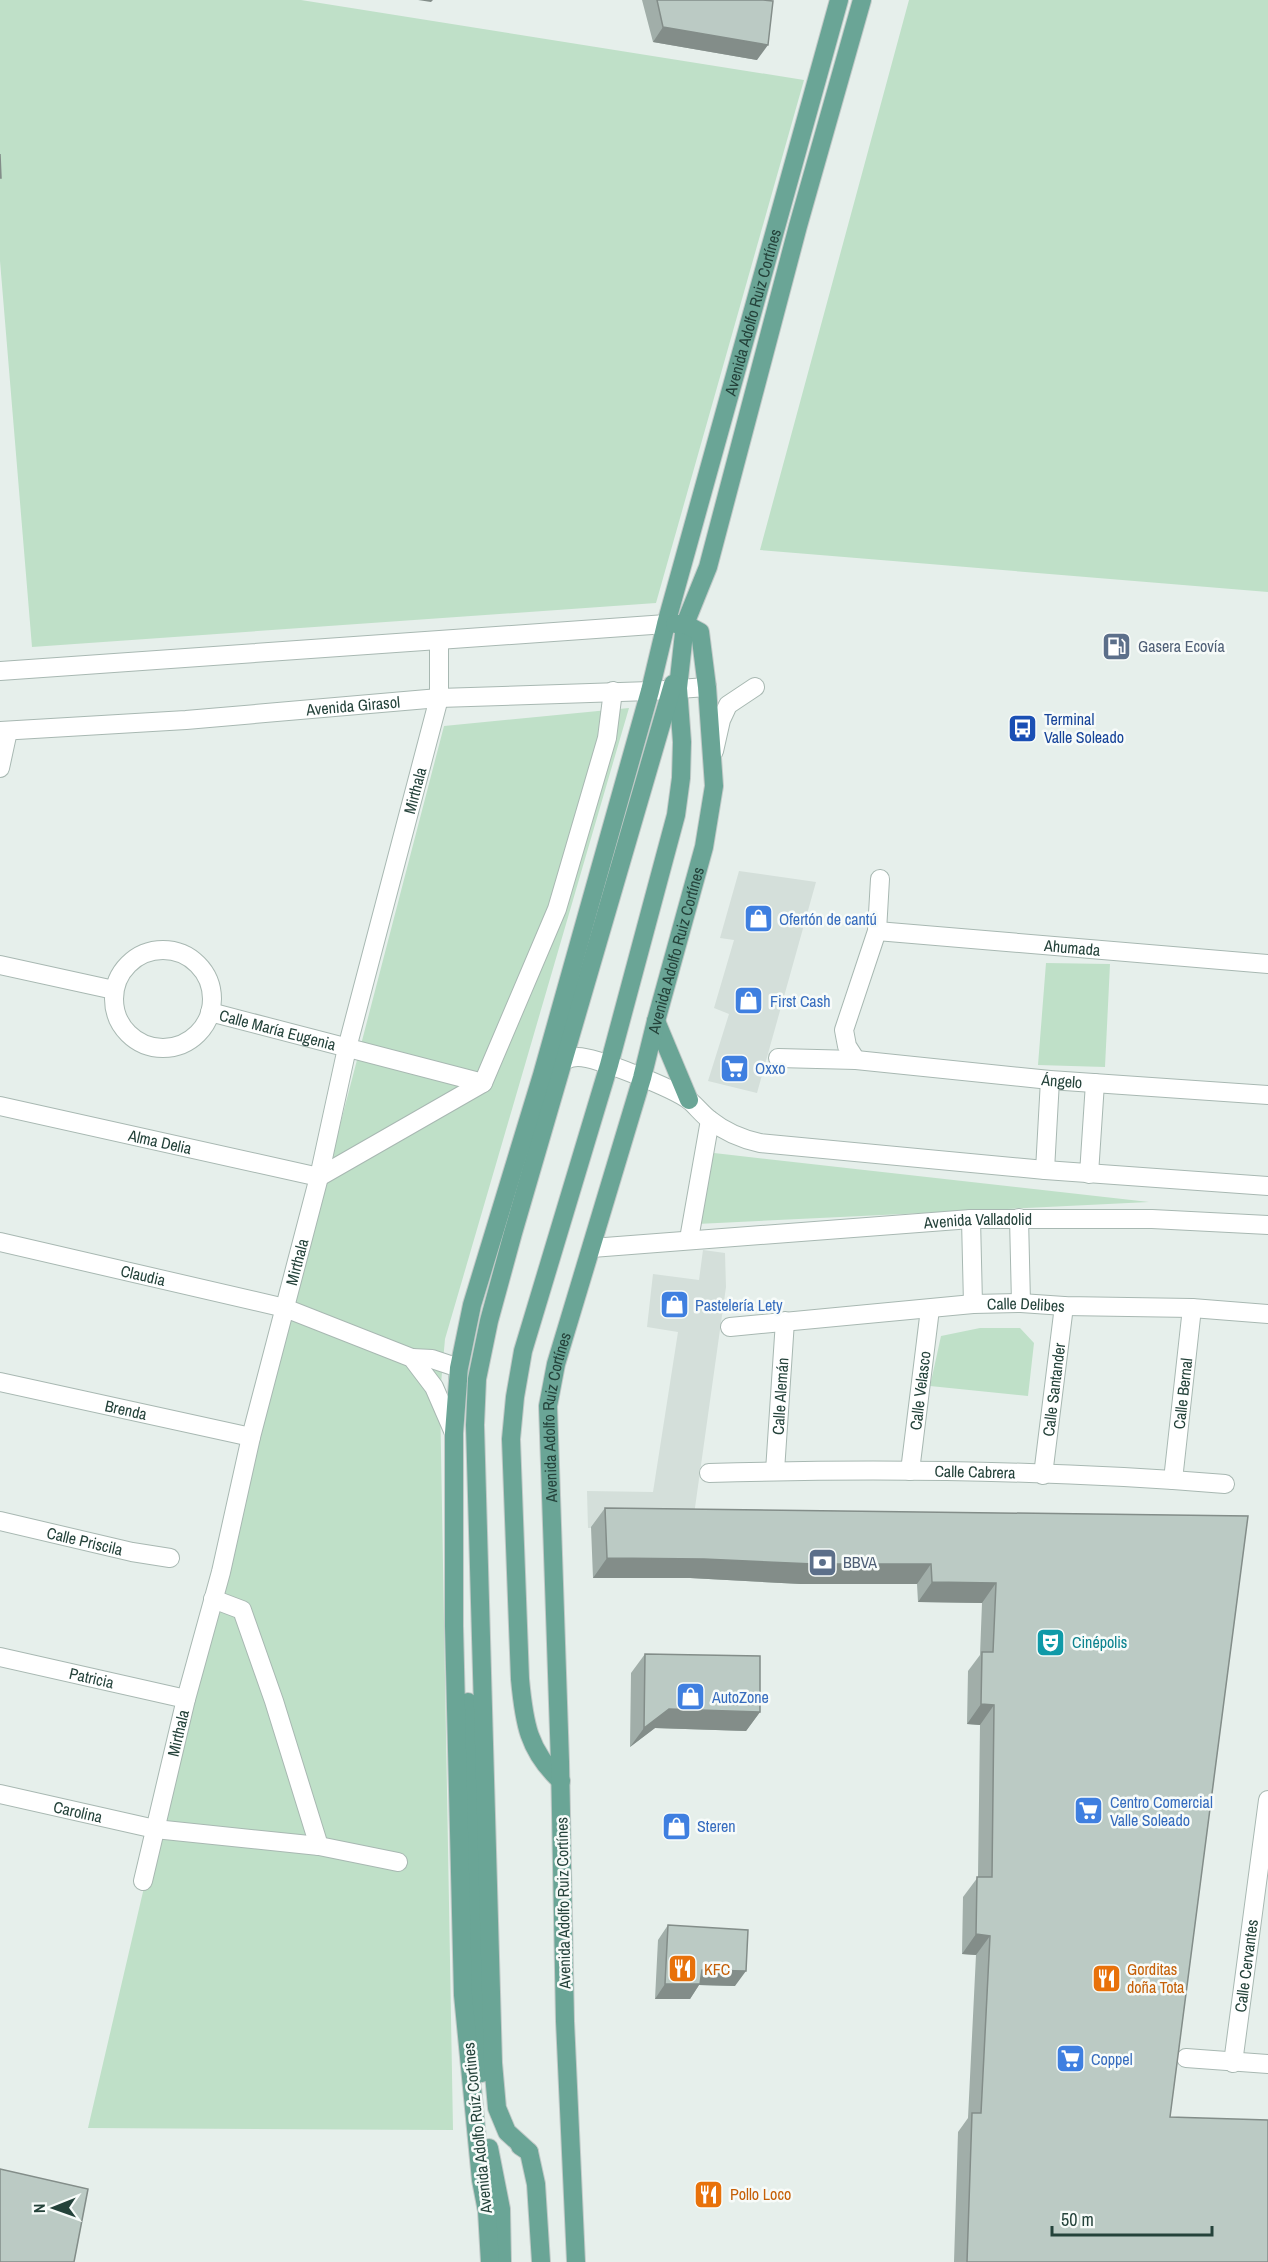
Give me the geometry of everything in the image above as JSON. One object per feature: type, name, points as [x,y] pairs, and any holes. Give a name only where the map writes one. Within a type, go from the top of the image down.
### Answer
[{"type":"main road","name":"Avenida Adolfo Ruiz Cortínes","points":[[576,2262],[566,2033],[561,1781],[548,1406],[556,1364],[642,1078],[704,847],[714,786],[708,687],[681,626],[677,586],[839,0]]},
{"type":"main road","points":[[502,2262],[501,2209],[490,2158],[477,1991],[463,1436],[471,1356],[486,1289],[665,689],[681,652],[681,626],[703,593],[798,226],[862,0]]},
{"type":"main road","name":"Avenida Adolfo Ruiz Cortínes","points":[[459,1368],[472,1305],[552,1068],[665,689],[681,626]]},
{"type":"main road","points":[[561,1781],[547,1768],[532,1745],[524,1718],[520,1679],[511,1439],[515,1397],[523,1351],[609,1065],[676,815],[681,778],[682,742],[665,689]]},
{"type":"main road","points":[[656,1021],[689,1100]]},
{"type":"main road","points":[[541,2262],[536,2184],[529,2152],[507,2132],[497,2108],[493,2062],[475,1425],[477,1379],[489,1320],[552,1068]]},
{"type":"main road","points":[[453,1433],[458,1390]]},
{"type":"main road","name":"Avenida Adolfo Ruíz Cortines","points":[[453,1433],[454,1626],[463,1995],[481,2180],[487,2211],[490,2262]]},
{"type":"main road","points":[[481,2180],[485,2163],[501,2146],[508,2144],[521,2147]]},
{"type":"street","points":[[0,671],[681,626]]},
{"type":"street","name":"Mirthala","points":[[143,1881],[251,1437],[319,1177],[347,1048],[439,698],[439,641]]},
{"type":"street","name":"Avenida Girasol","points":[[4,731],[186,720],[439,698],[708,687]]},
{"type":"street","points":[[713,765],[716,739],[728,705],[755,687]]},
{"type":"street","points":[[319,1177],[483,1083],[557,909],[607,738],[613,691]]},
{"type":"street","points":[[0,768],[4,731]]},
{"type":"street","points":[[856,1060],[847,1046],[844,1030],[877,931],[880,879]]},
{"type":"street","name":"Ahumada","points":[[877,931],[1268,964]]},
{"type":"street","name":"Calle María Eugenia","points":[[165,950],[182,954],[196,963],[207,977],[212,994],[210,1012],[205,1025],[185,1043],[172,1048],[159,1048],[140,1042],[124,1029],[116,1011],[114,990],[121,974],[132,961],[148,952],[165,950]]},
{"type":"street","points":[[0,965],[114,990]]},
{"type":"street","name":"Calle María Eugenia","points":[[210,1012],[483,1083]]},
{"type":"street","points":[[552,1068],[578,1057],[609,1065],[689,1100],[710,1120],[743,1140],[760,1143],[1089,1174],[1268,1186]]},
{"type":"street","name":"Ángelo","points":[[778,1058],[856,1060],[1050,1080],[1268,1095]]},
{"type":"street","points":[[1045,1170],[1050,1080]]},
{"type":"street","points":[[1089,1174],[1095,1083]]},
{"type":"street","name":"Alma Delia","points":[[0,1106],[319,1177]]},
{"type":"street","points":[[689,1239],[710,1120]]},
{"type":"street","points":[[1018,1218],[1021,1303]]},
{"type":"street","points":[[971,1219],[973,1304]]},
{"type":"street","name":"Avenida Valladolid","points":[[592,1248],[971,1219],[1182,1220],[1268,1225]]},
{"type":"street","name":"Claudia","points":[[0,1242],[285,1308],[412,1358],[432,1359],[459,1368]]},
{"type":"street","name":"Calle Delibes","points":[[730,1327],[973,1304],[1021,1303],[1192,1308],[1268,1314]]},
{"type":"street","name":"Calle Santander","points":[[1043,1474],[1064,1306]]},
{"type":"street","name":"Calle Bernal","points":[[1173,1480],[1192,1308]]},
{"type":"street","name":"Calle Velasco","points":[[910,1471],[930,1309]]},
{"type":"street","name":"Calle Alemán","points":[[775,1471],[785,1321]]},
{"type":"street","points":[[412,1358],[434,1387],[453,1433]]},
{"type":"street","points":[[458,1390],[459,1368]]},
{"type":"street","name":"Brenda","points":[[0,1382],[251,1437]]},
{"type":"street","name":"Calle Cabrera","points":[[710,1473],[910,1471],[1043,1474],[1225,1484]]},
{"type":"street","name":"Calle Priscila","points":[[0,1521],[132,1552],[170,1558]]},
{"type":"street","points":[[213,1599],[243,1610],[319,1846]]},
{"type":"street","name":"Patricia","points":[[0,1657],[186,1699]]},
{"type":"street","name":"Carolina","points":[[0,1794],[155,1829],[319,1846],[399,1862]]},
{"type":"street","name":"Calle Cervantes","points":[[1233,2062],[1268,1800]]},
{"type":"street","points":[[1186,2058],[1268,2064]]},
{"type":"shaded area","points":[[739,871],[816,882],[757,1093],[708,1081],[729,1014],[714,1008],[734,940],[720,938]]},
{"type":"shaded area","points":[[703,1250],[725,1253],[726,1287],[692,1529],[588,1528],[587,1491],[653,1492],[678,1332],[647,1327],[653,1274],[699,1280]]},
{"type":"green space","points":[[0,0],[301,0],[804,80],[656,603],[32,647],[0,261]]},
{"type":"green space","points":[[909,0],[1268,0],[1268,592],[760,550]]},
{"type":"green space","points":[[629,708],[445,1339],[440,1395],[453,2130],[88,2128],[166,1793],[444,726]]},
{"type":"green space","points":[[1046,963],[1110,964],[1105,1067],[1038,1065]]},
{"type":"green space","points":[[714,1153],[1149,1202],[697,1224]]},
{"type":"green space","points":[[980,1328],[1020,1328],[1034,1343],[1028,1396],[930,1386],[941,1336]]},
{"type":"building","points":[[657,0],[773,1],[768,45],[663,27]]},
{"type":"building","name":"Centro Comercial Valle Soleado","points":[[605,1508],[1248,1516],[1170,2117],[1268,2120],[1268,2262],[967,2262],[972,2113],[981,2113],[990,1936],[976,1934],[977,1877],[992,1877],[994,1705],[981,1704],[982,1652],[993,1652],[996,1583],[932,1582],[931,1564],[814,1564],[704,1559],[607,1558]]},
{"type":"building","points":[[645,1654],[760,1656],[760,1712],[669,1709],[644,1728]]},
{"type":"building","points":[[668,1925],[748,1930],[746,1971],[702,1970],[700,1984],[665,1984]]},
{"type":"building","points":[[0,2169],[88,2189],[74,2262],[0,2262]]},
{"type":"place","name":"Gasera Ecovía","points":[[1117,646]]},
{"type":"place","name":"Terminal Valle Soleado","points":[[1023,728]]},
{"type":"place","name":"Ofertón de cantú","points":[[758,919]]},
{"type":"place","name":"First Cash","points":[[749,1001]]},
{"type":"place","name":"Oxxo","points":[[734,1068]]},
{"type":"place","name":"Pastelería Lety","points":[[674,1305]]},
{"type":"place","name":"BBVA","points":[[822,1562]]},
{"type":"place","name":"Cinépolis","points":[[1051,1642]]},
{"type":"place","name":"AutoZone","points":[[691,1697]]},
{"type":"place","name":"Centro Comercial Valle Soleado","points":[[1089,1811]]},
{"type":"place","name":"Steren","points":[[676,1826]]},
{"type":"place","name":"KFC","points":[[683,1969]]},
{"type":"place","name":"Gorditas doña Tota","points":[[1106,1978]]},
{"type":"place","name":"Coppel","points":[[1070,2059]]},
{"type":"place","name":"Pollo Loco","points":[[709,2194]]}]
